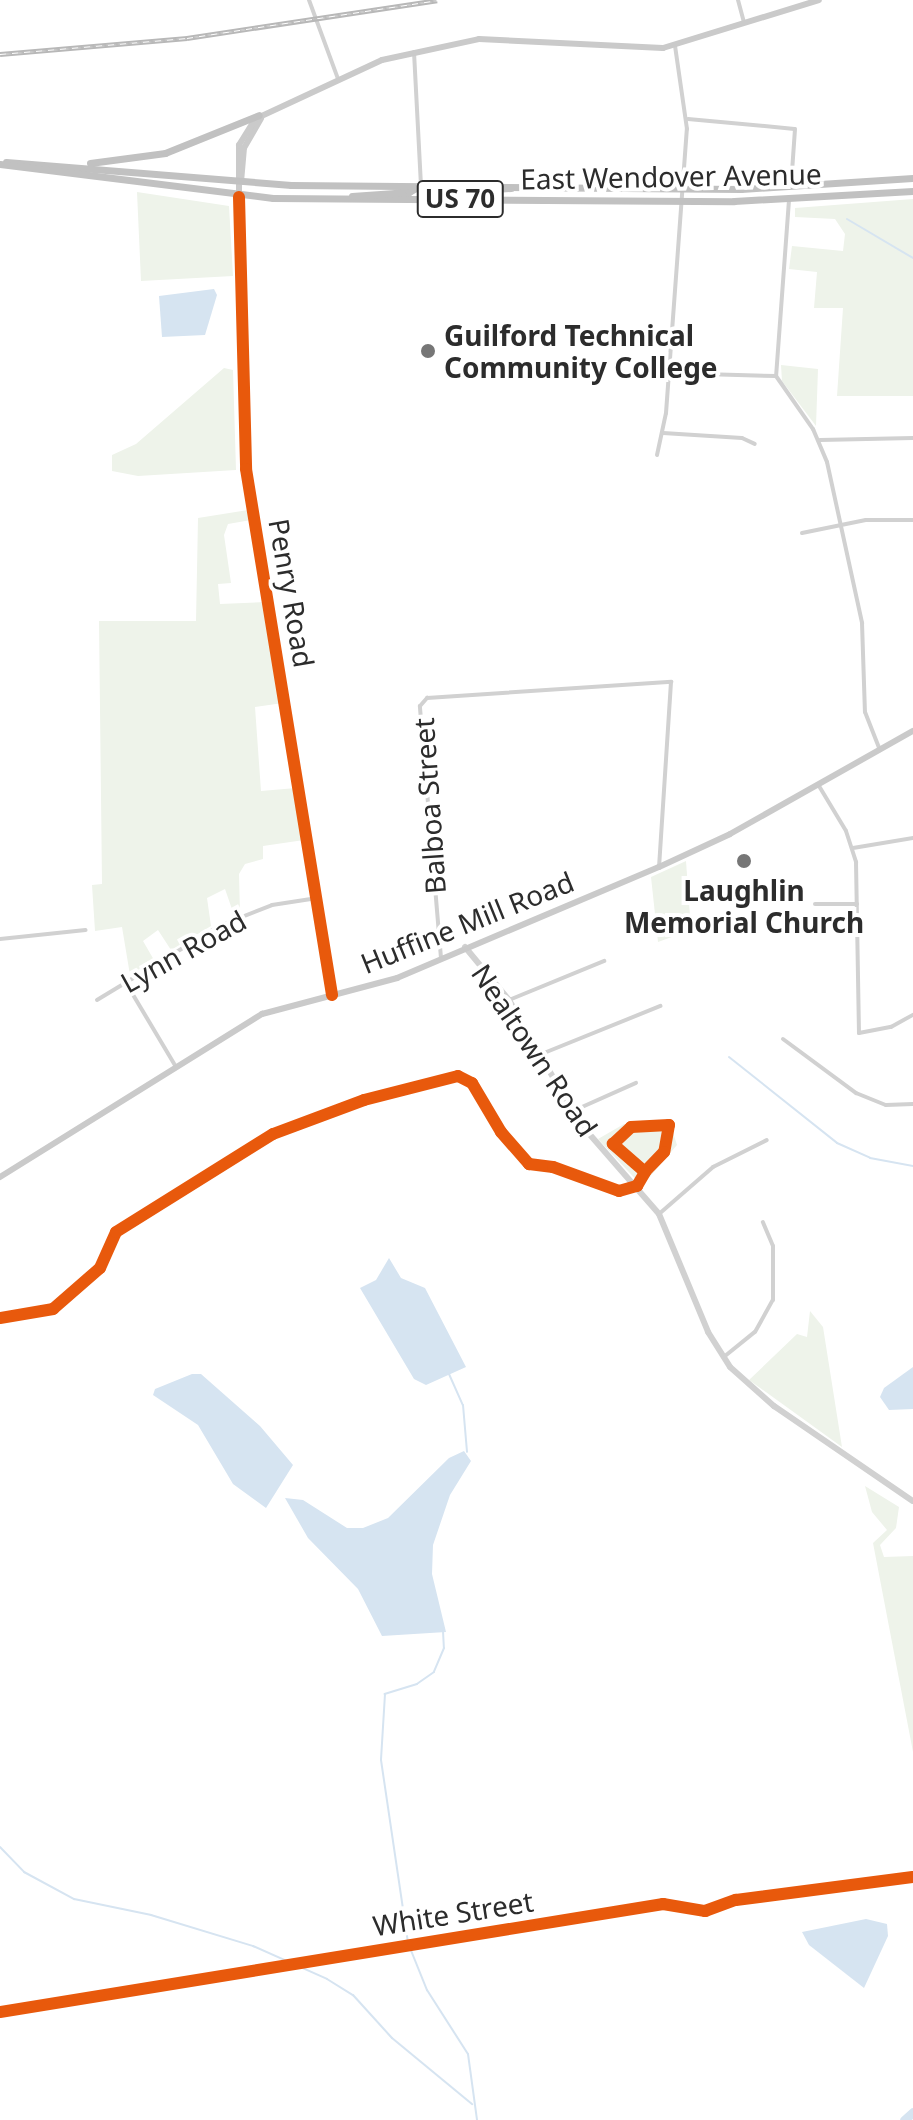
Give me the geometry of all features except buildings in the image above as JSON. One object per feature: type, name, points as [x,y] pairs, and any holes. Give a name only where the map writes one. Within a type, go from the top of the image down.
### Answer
[{"type":"highway","points":[[59,163],[155,156],[259,115]]},
{"type":"highway","name":"East Wendover Avenue","points":[[0,163],[59,163],[239,184],[682,187],[791,186],[913,178]]},
{"type":"highway","name":"East Wendover Avenue","points":[[0,163],[239,197],[681,201],[789,200],[913,191]]},
{"type":"highway","points":[[346,198],[409,192],[421,185]]},
{"type":"highway","points":[[418,199],[427,193],[500,192],[521,186]]},
{"type":"main road","points":[[239,197],[239,145],[259,115],[338,79],[414,50],[516,38],[626,49],[675,46],[819,0]]},
{"type":"main road","points":[[239,184],[247,140],[275,107]]},
{"type":"main road","name":"Huffine Mill Road","points":[[0,1177],[262,1014],[376,985],[659,867],[819,786],[913,731]]},
{"type":"street","points":[[309,0],[338,79]]},
{"type":"street","points":[[738,0],[745,24]]},
{"type":"street","points":[[657,455],[663,433],[688,119],[675,46]]},
{"type":"street","points":[[414,50],[421,185]]},
{"type":"street","points":[[688,119],[795,129],[791,186]]},
{"type":"street","name":"Penry Road","points":[[239,197],[246,469],[332,995]]},
{"type":"street","points":[[789,200],[776,376],[819,441],[862,623],[865,712],[880,750]]},
{"type":"street","points":[[667,373],[776,376]]},
{"type":"street","points":[[663,433],[742,438],[755,444]]},
{"type":"street","points":[[819,441],[913,438]]},
{"type":"street","points":[[802,533],[841,524],[913,520]]},
{"type":"street","name":"Balboa Street","points":[[441,958],[422,701],[441,696],[671,682],[659,867]]},
{"type":"street","points":[[819,786],[853,848],[859,1033],[891,1027],[913,1015]]},
{"type":"street","points":[[853,848],[913,838]]},
{"type":"street","name":"Lynn Road","points":[[97,1000],[174,951],[248,913],[317,898]]},
{"type":"street","points":[[815,904],[857,904]]},
{"type":"street","points":[[0,939],[86,930]]},
{"type":"street","name":"Nealtown Road","points":[[465,947],[509,1000],[571,1112],[659,1214],[723,1358],[774,1406],[913,1501]]},
{"type":"street","points":[[509,1000],[604,961]]},
{"type":"street","points":[[126,983],[176,1068]]},
{"type":"street","points":[[539,1055],[660,1006]]},
{"type":"street","points":[[783,1039],[856,1093],[886,1105],[913,1104]]},
{"type":"street","points":[[571,1112],[636,1083]]},
{"type":"street","points":[[659,1214],[713,1167],[767,1140]]},
{"type":"street","points":[[723,1358],[755,1332],[773,1300],[773,1246],[763,1222]]},
{"type":"street","name":"White Street","points":[[0,2012],[663,1904],[705,1911],[736,1900],[913,1877]]},
{"type":"shaded area","points":[[137,192],[229,206],[233,276],[141,281]]},
{"type":"shaded area","points":[[913,199],[913,396],[837,396],[843,308],[814,308],[817,272],[789,269],[792,246],[843,251],[845,234],[835,219],[795,217],[795,208]]},
{"type":"shaded area","points":[[781,365],[818,369],[816,426],[782,381]]},
{"type":"shaded area","points":[[224,368],[233,370],[236,470],[138,476],[112,471],[112,455],[136,444]]},
{"type":"shaded area","points":[[248,510],[251,520],[228,524],[224,535],[231,583],[218,584],[220,604],[266,602],[283,703],[255,707],[261,791],[296,788],[304,840],[263,846],[263,859],[245,864],[239,874],[240,913],[234,915],[225,889],[207,898],[211,926],[171,950],[158,930],[143,941],[154,960],[130,975],[122,927],[95,931],[92,885],[102,884],[99,621],[196,621],[198,518]]},
{"type":"shaded area","points":[[686,861],[691,930],[658,942],[651,877]]},
{"type":"shaded area","points":[[670,1123],[677,1145],[642,1186],[598,1139],[624,1124]]},
{"type":"shaded area","points":[[810,1311],[823,1327],[842,1447],[749,1380],[797,1334],[807,1337]]},
{"type":"shaded area","points":[[865,1486],[899,1507],[896,1528],[880,1545],[884,1557],[913,1556],[913,1752],[873,1543],[887,1530],[872,1512]]},
{"type":"water","points":[[214,289],[217,295],[205,335],[162,337],[159,296]]},
{"type":"water","points":[[389,1258],[401,1278],[425,1288],[466,1367],[426,1385],[414,1379],[360,1288],[376,1280]]},
{"type":"water","points":[[913,1367],[913,1409],[889,1410],[880,1397],[884,1388]]},
{"type":"water","points":[[192,1374],[201,1374],[260,1426],[293,1465],[266,1508],[233,1484],[198,1425],[153,1395],[155,1389]]},
{"type":"water","points":[[464,1451],[471,1461],[450,1495],[433,1545],[432,1574],[446,1632],[382,1636],[358,1589],[308,1538],[285,1498],[303,1500],[347,1528],[363,1528],[388,1518],[449,1458]]},
{"type":"water","points":[[866,1919],[887,1924],[888,1936],[864,1988],[809,1945],[802,1932]]},
{"type":"waterway","points":[[847,219],[913,258]]},
{"type":"waterway","points":[[729,1057],[837,1143],[870,1158],[913,1166]]},
{"type":"waterway","points":[[449,1374],[463,1405],[467,1452]]},
{"type":"waterway","points":[[443,1631],[444,1648],[434,1672],[417,1684],[385,1694],[381,1760],[408,1943],[427,1990],[468,2054],[477,2120]]},
{"type":"waterway","points":[[0,1847],[24,1872],[74,1899],[151,1915],[253,1946],[327,1979],[353,1995],[392,2038],[472,2104]]},
{"type":"waterway","points":[[904,2120],[913,2112]]},
{"type":"railway","points":[[0,54],[187,38],[437,0]]},
{"type":"cycle path","points":[[239,197],[246,469],[332,995]]},
{"type":"cycle path","points":[[0,1318],[53,1309],[100,1268],[116,1232],[273,1134],[364,1100],[458,1076],[472,1083],[501,1132],[529,1164],[553,1167],[619,1191],[637,1186],[645,1172]]},
{"type":"cycle path","points":[[669,1125],[664,1152],[645,1172],[613,1144],[631,1127],[669,1125]]},
{"type":"cycle path","points":[[0,2012],[663,1904],[705,1911],[736,1900],[913,1877]]},
{"type":"place","name":"Guilford Technical Community College","points":[[428,351]]},
{"type":"place","name":"Laughlin Memorial Church","points":[[744,861]]}]
